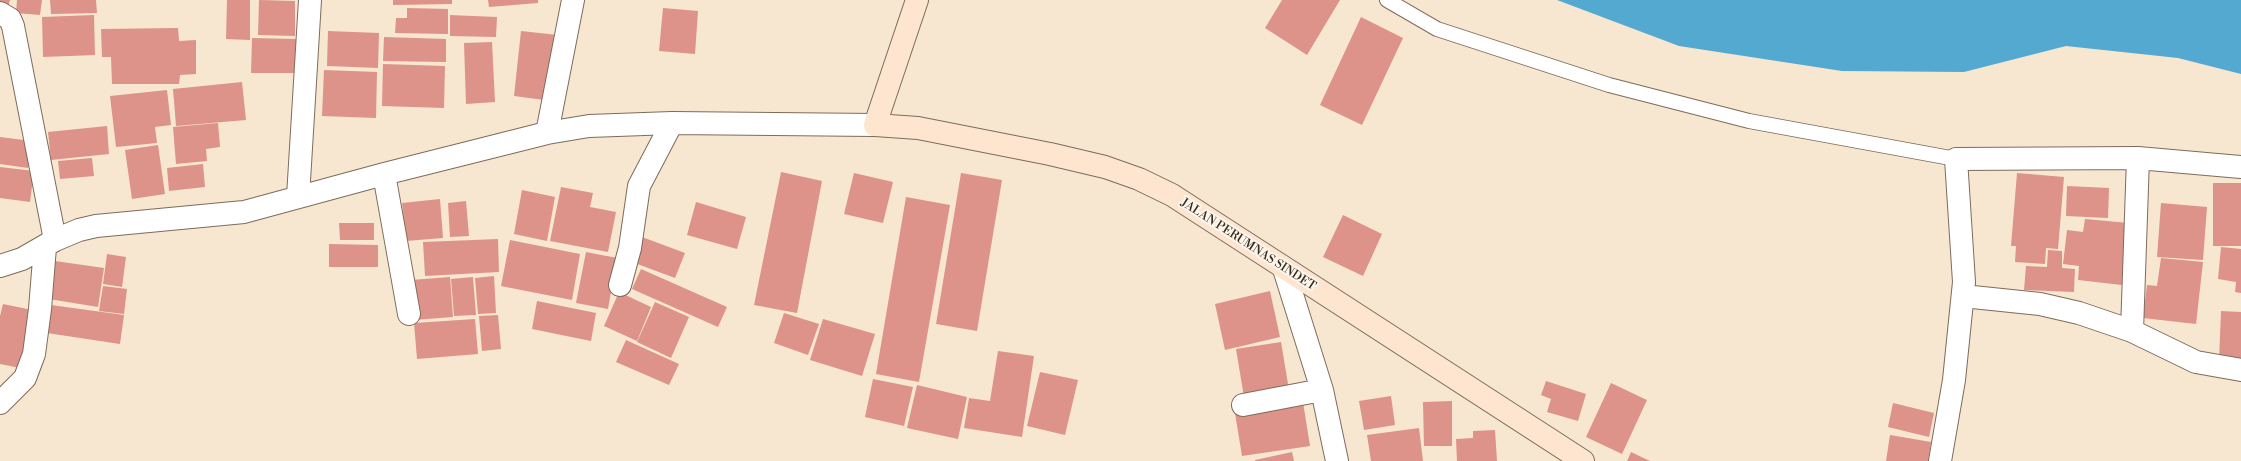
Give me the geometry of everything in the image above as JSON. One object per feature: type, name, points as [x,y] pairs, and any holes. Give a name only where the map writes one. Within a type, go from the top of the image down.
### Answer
[{"type":"street","points":[[298,197],[310,0]]},
{"type":"street","points":[[547,133],[573,0]]},
{"type":"street","points":[[0,266],[22,259],[79,230],[96,226],[244,212],[384,174],[547,133],[589,126],[672,123],[875,125],[917,0]]},
{"type":"street","points":[[0,13],[10,19],[13,26],[50,244],[34,354],[25,378],[0,403]]},
{"type":"street","points":[[620,285],[630,248],[639,186],[672,123]]},
{"type":"street","name":"JALAN PERUMNAS SINDET","points":[[875,125],[918,128],[1050,154],[1105,167],[1139,179],[1172,195],[1284,269],[1583,461]]},
{"type":"street","points":[[2132,331],[2138,158]]},
{"type":"street","points":[[1940,461],[1954,380],[1965,264],[1956,159],[2138,158],[2241,167]]},
{"type":"street","points":[[384,174],[409,314]]},
{"type":"street","points":[[1284,269],[1322,390],[1337,461]]},
{"type":"street","points":[[1963,296],[2040,304],[2079,313],[2132,331],[2196,362],[2241,370]]},
{"type":"street","points":[[1243,405],[1322,390]]},
{"type":"lane","points":[[1387,0],[1437,29],[1608,85],[1748,121],[1956,159]]},
{"type":"water","points":[[1557,0],[2241,0],[2241,74],[2178,58],[2066,46],[1964,72],[1842,71],[1679,46]]},
{"type":"building","points":[[0,0],[10,0],[7,11],[0,9]]},
{"type":"building","points":[[17,0],[42,0],[40,15],[16,13]]},
{"type":"building","points":[[50,0],[96,0],[97,13],[51,14]]},
{"type":"building","points":[[227,0],[250,0],[250,40],[226,39]]},
{"type":"building","points":[[259,0],[295,1],[295,36],[258,35]]},
{"type":"building","points":[[393,0],[452,0],[452,4],[393,5]]},
{"type":"building","points":[[488,0],[538,0],[538,3],[489,7]]},
{"type":"building","points":[[1282,0],[1340,0],[1307,55],[1265,28]]},
{"type":"building","points":[[407,8],[448,9],[448,34],[395,33],[396,18],[407,18]]},
{"type":"building","points":[[663,8],[698,11],[695,54],[659,51]]},
{"type":"building","points":[[94,15],[95,55],[43,57],[42,17]]},
{"type":"building","points":[[450,15],[497,17],[496,37],[450,36]]},
{"type":"building","points":[[1361,17],[1403,38],[1362,125],[1320,105]]},
{"type":"building","points":[[178,28],[179,41],[196,40],[196,74],[180,75],[179,84],[112,84],[111,57],[102,57],[101,29]]},
{"type":"building","points":[[328,31],[379,33],[378,68],[327,66]]},
{"type":"building","points":[[521,31],[558,35],[552,101],[514,96]]},
{"type":"building","points":[[384,37],[446,39],[446,62],[383,61]]},
{"type":"building","points":[[252,38],[296,39],[295,73],[251,73]]},
{"type":"building","points":[[492,42],[495,102],[466,104],[464,43]]},
{"type":"building","points":[[383,64],[445,66],[444,108],[382,106]]},
{"type":"building","points":[[324,70],[377,72],[376,118],[322,116]]},
{"type":"building","points":[[242,82],[246,120],[176,126],[173,89]]},
{"type":"building","points":[[167,90],[171,125],[155,127],[157,143],[116,147],[110,96]]},
{"type":"building","points":[[218,123],[220,147],[206,149],[207,161],[176,164],[173,127]]},
{"type":"building","points":[[107,126],[109,154],[51,160],[48,132]]},
{"type":"building","points":[[0,137],[32,141],[28,168],[0,164]]},
{"type":"building","points":[[158,145],[165,194],[132,199],[125,150]]},
{"type":"building","points":[[92,158],[94,176],[60,179],[58,161]]},
{"type":"building","points":[[203,164],[205,187],[169,191],[167,168]]},
{"type":"building","points":[[0,167],[34,171],[30,202],[0,198]]},
{"type":"building","points":[[781,172],[822,181],[797,313],[754,305]]},
{"type":"building","points":[[854,173],[893,182],[883,223],[844,214]]},
{"type":"building","points":[[961,173],[1002,180],[977,331],[936,324]]},
{"type":"building","points":[[2017,173],[2064,177],[2058,249],[2046,248],[2045,264],[2015,262],[2016,246],[2011,246]]},
{"type":"building","points":[[2213,183],[2241,183],[2241,246],[2213,246]]},
{"type":"building","points":[[2067,186],[2109,188],[2108,218],[2066,216]]},
{"type":"building","points":[[561,187],[593,193],[590,207],[616,212],[608,252],[550,241]]},
{"type":"building","points":[[522,190],[555,197],[547,241],[514,234]]},
{"type":"building","points":[[906,197],[950,205],[919,382],[876,374]]},
{"type":"building","points":[[440,199],[443,238],[406,241],[402,203]]},
{"type":"building","points":[[466,201],[469,236],[450,237],[448,203]]},
{"type":"building","points":[[696,202],[746,217],[737,249],[687,235]]},
{"type":"building","points":[[2161,203],[2207,207],[2203,260],[2157,257]]},
{"type":"building","points":[[1343,215],[1382,234],[1363,276],[1323,257]]},
{"type":"building","points":[[2085,219],[2129,223],[2122,285],[2078,280],[2079,266],[2063,264],[2067,230],[2083,232]]},
{"type":"building","points":[[339,223],[374,223],[374,240],[340,240]]},
{"type":"building","points":[[642,237],[685,253],[675,278],[632,262]]},
{"type":"building","points":[[498,239],[499,272],[425,276],[423,242]]},
{"type":"building","points":[[510,240],[580,254],[572,300],[501,286]]},
{"type":"building","points":[[329,244],[378,245],[378,267],[329,267]]},
{"type":"building","points":[[2221,247],[2241,249],[2241,293],[2235,292],[2236,282],[2218,279]]},
{"type":"building","points":[[2048,250],[2062,251],[2062,268],[2075,269],[2074,292],[2024,290],[2026,266],[2047,267]]},
{"type":"building","points":[[586,252],[617,258],[608,309],[576,303]]},
{"type":"building","points":[[107,254],[126,257],[122,287],[103,284]]},
{"type":"building","points":[[2161,258],[2203,262],[2196,324],[2143,318],[2147,285],[2157,286]]},
{"type":"building","points":[[55,261],[104,268],[98,307],[49,299]]},
{"type":"building","points":[[641,269],[727,307],[718,327],[632,289]]},
{"type":"building","points":[[494,276],[496,313],[478,314],[475,278]]},
{"type":"building","points":[[450,277],[453,317],[414,320],[411,280]]},
{"type":"building","points":[[473,277],[476,315],[454,316],[451,279]]},
{"type":"building","points":[[103,286],[127,289],[124,314],[99,311]]},
{"type":"building","points":[[1270,291],[1280,337],[1225,350],[1215,304]]},
{"type":"building","points":[[619,292],[651,307],[637,341],[604,326]]},
{"type":"building","points":[[537,301],[596,313],[591,341],[532,329]]},
{"type":"building","points":[[655,302],[689,317],[671,358],[637,342]]},
{"type":"building","points":[[3,304],[32,310],[20,368],[0,364],[0,316]]},
{"type":"building","points":[[51,305],[124,315],[120,344],[47,333]]},
{"type":"building","points":[[2221,311],[2241,312],[2241,362],[2219,361]]},
{"type":"building","points":[[784,313],[819,324],[808,355],[774,343]]},
{"type":"building","points":[[498,315],[501,349],[482,351],[479,316]]},
{"type":"building","points":[[475,319],[478,354],[417,359],[414,323]]},
{"type":"building","points":[[823,319],[875,334],[862,376],[810,360]]},
{"type":"building","points":[[626,340],[679,364],[669,385],[616,362]]},
{"type":"building","points":[[1281,342],[1289,390],[1244,397],[1236,349]]},
{"type":"building","points":[[998,351],[1034,356],[1022,437],[964,428],[969,398],[990,401]]},
{"type":"building","points":[[1040,372],[1078,380],[1065,435],[1027,426]]},
{"type":"building","points":[[873,379],[913,387],[904,426],[865,417]]},
{"type":"building","points":[[1546,381],[1586,394],[1578,421],[1547,412],[1551,399],[1541,395]]},
{"type":"building","points":[[1611,383],[1647,400],[1622,454],[1586,437]]},
{"type":"building","points":[[917,385],[967,397],[958,439],[907,428]]},
{"type":"building","points":[[1391,396],[1395,425],[1364,430],[1359,401]]},
{"type":"building","points":[[1452,401],[1452,446],[1424,446],[1423,402]]},
{"type":"building","points":[[1303,402],[1310,446],[1242,456],[1235,413]]},
{"type":"building","points":[[1893,403],[1934,413],[1929,437],[1888,427]]},
{"type":"building","points":[[1419,428],[1423,461],[1371,461],[1367,435]]},
{"type":"building","points":[[1495,430],[1497,461],[1457,461],[1456,439],[1473,438],[1473,431]]},
{"type":"building","points":[[1890,435],[1931,442],[1928,461],[1886,461]]},
{"type":"building","points":[[1292,452],[1294,461],[1255,461],[1255,460]]},
{"type":"building","points":[[1631,452],[1650,461],[1627,461]]}]
